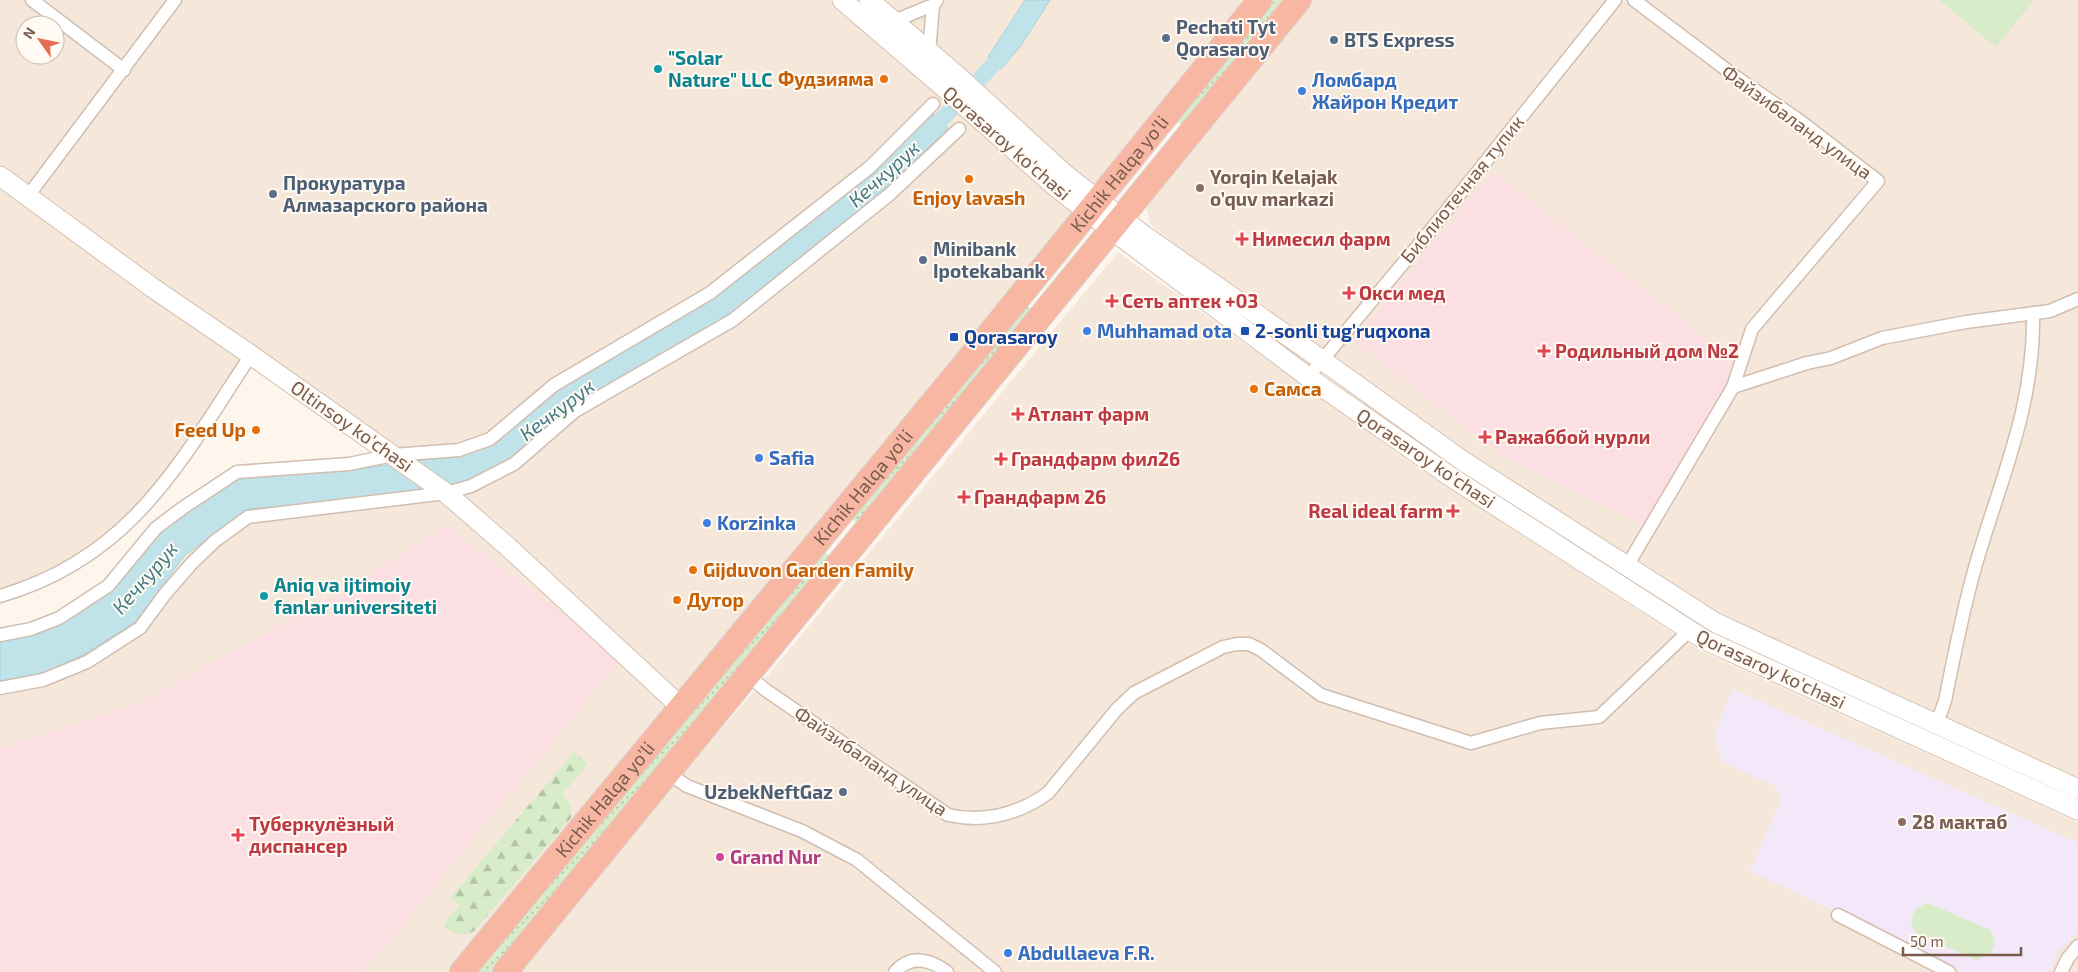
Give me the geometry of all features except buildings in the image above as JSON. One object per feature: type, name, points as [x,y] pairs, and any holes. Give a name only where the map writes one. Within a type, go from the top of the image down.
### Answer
[{"type":"highway","name":"Kichik Halqa yo'li","points":[[462,972],[828,529],[1260,0]]},
{"type":"highway","name":"Kichik Halqa yo'li","points":[[505,972],[1299,0]]},
{"type":"highway","points":[[828,529],[850,549]]},
{"type":"main road","name":"Qorasaroy ko'chasi","points":[[842,0],[954,85],[1057,188],[1093,206],[1308,377],[1451,477],[1714,644],[2078,810]]},
{"type":"main road","name":"Qorasaroy ko'chasi","points":[[869,0],[929,52],[954,85]]},
{"type":"main road","name":"Oltinsoy ko'chasi","points":[[0,176],[153,288],[251,354],[446,493],[507,546],[680,706]]},
{"type":"main road","name":"Qorasaroy ko'chasi","points":[[1116,224],[1322,360],[1463,461],[1716,623],[2078,788]]},
{"type":"street","points":[[32,0],[124,70]]},
{"type":"street","points":[[28,196],[175,0]]},
{"type":"street","name":"Библиотечная тупик","points":[[1308,377],[1426,236],[1615,0]]},
{"type":"street","name":"Файзибаланд улица","points":[[1627,566],[1733,387],[1752,330],[1878,181],[1800,121],[1736,77],[1634,0]]},
{"type":"street","points":[[894,21],[935,2]]},
{"type":"street","points":[[929,52],[935,2]]},
{"type":"street","points":[[0,635],[31,629],[59,618],[108,586],[156,528],[237,472],[349,464],[393,455],[459,450],[490,439],[554,385],[710,293],[870,167],[933,104]]},
{"type":"street","points":[[0,688],[43,680],[87,662],[140,628],[164,594],[192,563],[215,541],[248,517],[446,493],[471,486],[514,464],[575,411],[733,320],[890,194],[959,129]]},
{"type":"street","points":[[1733,387],[1807,363],[1831,358],[1882,338],[1966,322],[2050,311],[2078,299]]},
{"type":"street","points":[[1938,723],[1945,701],[1976,564],[2018,429],[2029,383],[2033,313]]},
{"type":"street","points":[[0,596],[37,582],[68,567],[100,548],[129,523],[170,477],[251,354]]},
{"type":"street","name":"Файзибаланд улица","points":[[747,676],[948,815],[966,819],[1002,816],[1033,803],[1048,793],[1117,709],[1134,693],[1223,647],[1249,644],[1261,650],[1321,695],[1470,743],[1540,723],[1599,717],[1690,630]]},
{"type":"street","points":[[668,773],[687,786],[802,830],[857,860],[995,972]]},
{"type":"street","points":[[1838,915],[1950,972]]},
{"type":"street","points":[[2061,972],[2068,958],[2078,946]]},
{"type":"street","points":[[895,972],[905,963],[919,959],[943,969]]},
{"type":"shaded area","points":[[0,0],[1260,0],[911,429],[503,972],[0,972],[0,638],[59,622],[159,531],[353,468],[396,462],[251,355],[170,477],[113,537],[0,596],[0,176],[147,283],[57,204],[0,166]]},
{"type":"shaded area","points":[[1309,0],[2078,0],[2078,778],[1966,728],[1716,623],[1322,360],[1153,227],[1150,223],[1146,204]]},
{"type":"shaded area","name":"Родильный дом №2","points":[[1492,171],[1739,364],[1644,525],[1507,458],[1353,341]]},
{"type":"shaded area","points":[[1118,252],[1411,463],[1701,651],[2078,822],[2078,972],[521,972],[654,805],[769,674]]},
{"type":"shaded area","name":"Туберкулёзный диспансер","points":[[446,526],[622,657],[364,972],[0,972],[0,748],[140,703],[354,584]]},
{"type":"shaded area","name":"28 мактаб","points":[[1733,689],[2078,843],[2078,932],[2058,952],[2049,972],[1962,972],[1750,871],[1781,801],[1776,787],[1722,761],[1714,734]]},
{"type":"green space","points":[[1273,0],[1285,0],[1182,125],[1176,119]]},
{"type":"green space","points":[[1939,0],[2034,0],[1996,47]]},
{"type":"green space","points":[[1024,304],[1035,313],[858,528],[855,521],[850,517]]},
{"type":"green space","points":[[824,551],[832,559],[490,972],[478,972]]},
{"type":"green space","points":[[574,752],[588,764],[562,795],[571,804],[571,818],[474,931],[461,935],[443,925],[459,905],[450,898]]},
{"type":"green space","points":[[1928,903],[1990,930],[1995,942],[1990,954],[1978,960],[1916,933],[1911,919],[1918,908]]},
{"type":"water","points":[[1025,0],[1050,0],[1020,47],[1001,69],[988,57]]},
{"type":"water","points":[[934,114],[948,128],[886,191],[727,317],[512,461],[469,481],[358,500],[248,509],[185,555],[135,622],[85,654],[45,672],[0,683],[0,639],[59,623],[160,532],[237,476],[353,470],[459,454],[557,388],[711,297],[873,170]]},
{"type":"waterway","name":"Кечкурук","points":[[926,136],[995,63],[1008,45]]},
{"type":"place","name":"Pechati Tyt Qorasaroy","points":[[1166,38]]},
{"type":"place","name":"BTS Express","points":[[1334,40]]},
{"type":"place","name":"\"Solar Nature\" LLC","points":[[658,69]]},
{"type":"place","name":"Фудзияма","points":[[884,79]]},
{"type":"place","name":"Ломбард Жайрон Кредит","points":[[1302,91]]},
{"type":"place","name":"Enjoy lavash","points":[[969,179]]},
{"type":"place","name":"Yorqin Kelajak o’quv markazi","points":[[1200,188]]},
{"type":"place","name":"Прокуратура Алмазарского района","points":[[273,194]]},
{"type":"place","name":"Нимесил фарм","points":[[1242,239]]},
{"type":"place","name":"Minibank Ipotekabank","points":[[923,260]]},
{"type":"place","name":"Окси мед","points":[[1349,293]]},
{"type":"place","name":"Сеть аптек +03","points":[[1112,301]]},
{"type":"place","name":"Muhhamad ota","points":[[1087,331]]},
{"type":"place","name":"2-sonli tug'ruqxona","points":[[1245,331]]},
{"type":"place","name":"Qorasaroy","points":[[954,337]]},
{"type":"place","name":"Родильный дом №2","points":[[1544,351]]},
{"type":"place","name":"Самса","points":[[1254,389]]},
{"type":"place","name":"Атлант фарм","points":[[1018,414]]},
{"type":"place","name":"Feed Up","points":[[256,430]]},
{"type":"place","name":"Ражаббой нурли","points":[[1485,437]]},
{"type":"place","name":"Safia","points":[[759,458]]},
{"type":"place","name":"Грандфарм фил26","points":[[1001,459]]},
{"type":"place","name":"Грандфарм 26","points":[[964,497]]},
{"type":"place","name":"Real ideal farm","points":[[1453,511]]},
{"type":"place","name":"Korzinka","points":[[707,523]]},
{"type":"place","name":"Gijduvon Garden Family","points":[[693,570]]},
{"type":"place","name":"Aniq va ijtimoiy fanlar universiteti","points":[[264,596]]},
{"type":"place","name":"Дутор","points":[[677,600]]},
{"type":"place","name":"UzbekNeftGaz","points":[[843,792]]},
{"type":"place","name":"28 мактаб","points":[[1902,822]]},
{"type":"place","name":"Туберкулёзный диспансер","points":[[238,835]]},
{"type":"place","name":"Grand Nur","points":[[720,857]]},
{"type":"place","name":"Abdullaeva F.R.","points":[[1008,953]]}]
